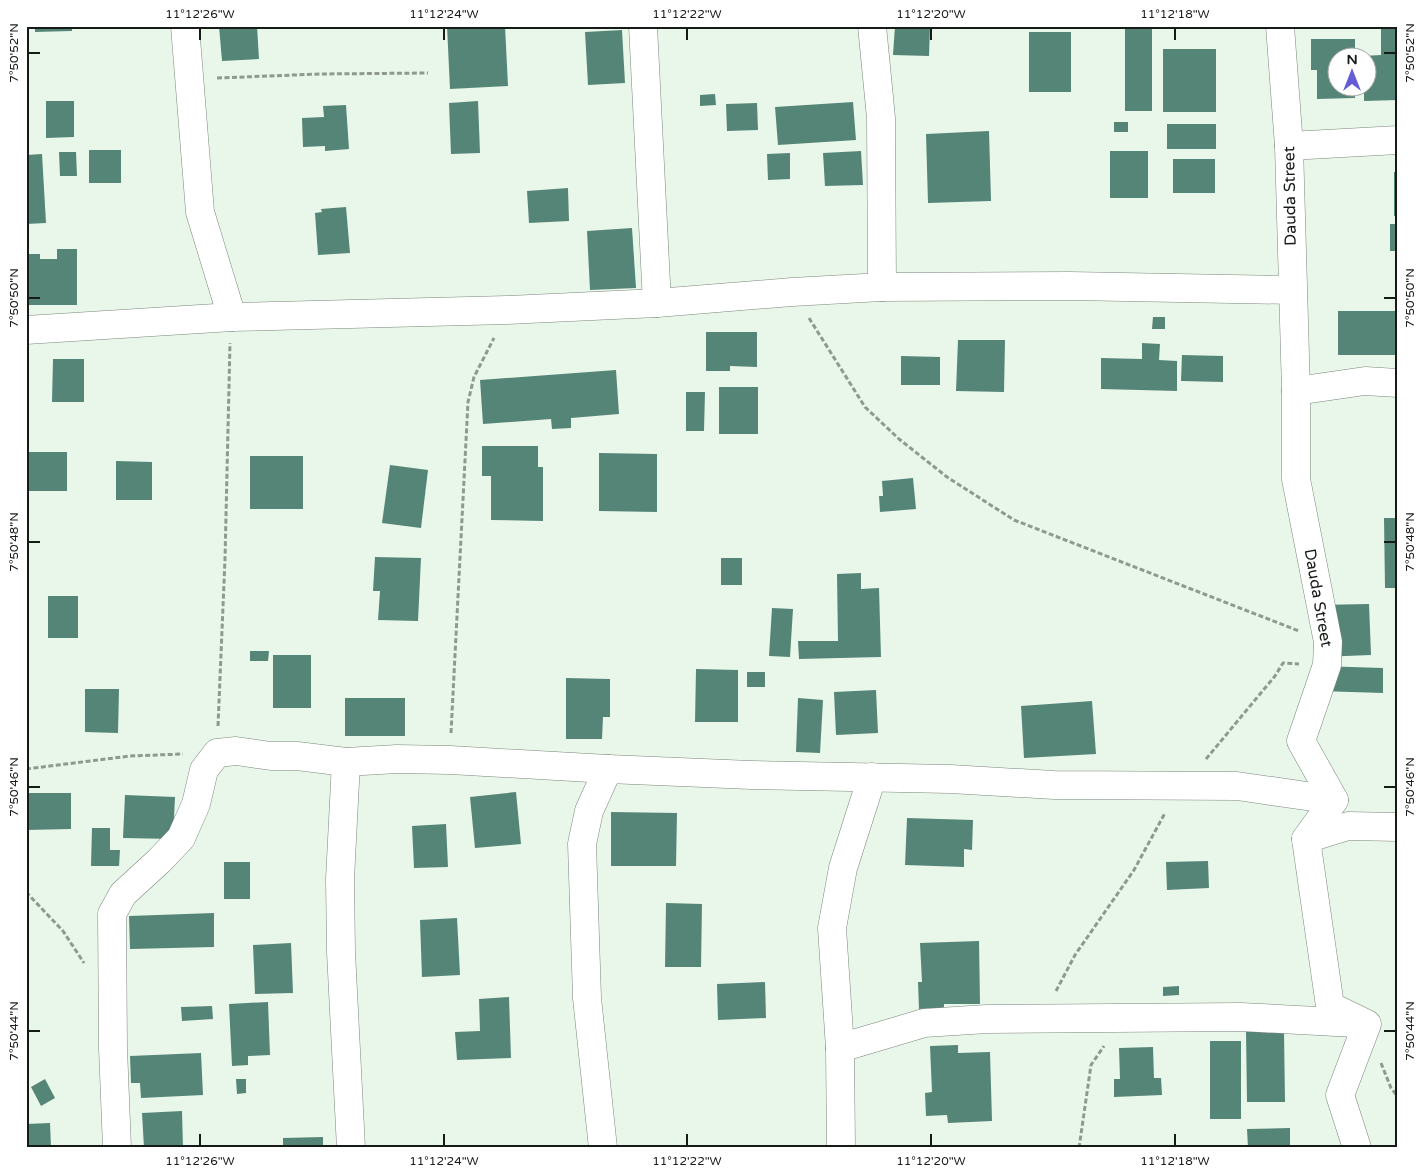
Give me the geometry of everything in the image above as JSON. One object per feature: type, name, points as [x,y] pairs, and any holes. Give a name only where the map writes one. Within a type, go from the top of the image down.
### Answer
[{"type":"street","points":[[185,26],[200,212],[232,317]]},
{"type":"street","points":[[643,26],[658,303]]},
{"type":"street","points":[[872,26],[881,118],[882,287]]},
{"type":"street","name":"Dauda Street","points":[[1280,26],[1289,146],[1296,391],[1296,479],[1328,654],[1301,741],[1334,800]]},
{"type":"street","points":[[1289,146],[1398,140]]},
{"type":"street","points":[[26,330],[232,317],[508,310],[658,303],[882,287],[1070,286],[1292,290]]},
{"type":"street","points":[[1296,391],[1366,381],[1398,382]]},
{"type":"street","points":[[117,1148],[113,1038],[112,914],[123,894],[181,838],[196,804],[204,770],[217,753],[236,751],[346,762],[397,759],[450,760],[608,769],[950,779],[1054,785],[1237,786],[1334,800],[1306,839],[1330,1006],[1367,1024]]},
{"type":"street","points":[[346,762],[340,879],[341,952],[351,1148]]},
{"type":"street","points":[[603,1148],[587,998],[582,844],[589,811],[608,769]]},
{"type":"street","points":[[842,1148],[840,1048],[832,928],[843,868],[872,777]]},
{"type":"street","points":[[1306,839],[1348,826],[1398,827]]},
{"type":"street","points":[[840,1048],[924,1023],[1041,1018],[1241,1017],[1367,1024]]},
{"type":"street","points":[[1357,1148],[1340,1095],[1367,1024]]},
{"type":"path","points":[[189,81],[233,77],[428,73]]},
{"type":"path","points":[[792,292],[865,407],[899,439],[948,477],[1014,520],[1328,654]]},
{"type":"path","points":[[450,760],[468,402],[474,377],[508,310]]},
{"type":"path","points":[[26,769],[130,756],[217,753],[232,317]]},
{"type":"path","points":[[1041,1018],[1075,955],[1134,870],[1174,796],[1275,676],[1283,663],[1328,654]]},
{"type":"path","points":[[26,892],[63,931],[86,967]]},
{"type":"path","points":[[1079,1148],[1091,1065],[1123,1019]]},
{"type":"building","points":[[35,26],[72,26],[72,31],[35,32]]},
{"type":"building","points":[[219,26],[257,26],[259,59],[222,61]]},
{"type":"building","points":[[447,26],[505,26],[508,86],[450,89]]},
{"type":"building","points":[[895,26],[930,26],[929,56],[893,55]]},
{"type":"building","points":[[1125,26],[1152,26],[1152,111],[1125,111]]},
{"type":"building","points":[[1381,26],[1398,26],[1398,100],[1364,101],[1364,98],[1376,98],[1376,55],[1381,55]]},
{"type":"building","points":[[622,30],[625,83],[588,85],[585,32]]},
{"type":"building","points":[[1029,32],[1071,32],[1071,92],[1029,92]]},
{"type":"building","points":[[1311,39],[1355,39],[1355,48],[1326,48],[1326,98],[1355,98],[1317,99],[1317,70],[1311,70]]},
{"type":"building","points":[[1163,49],[1216,49],[1216,112],[1163,112]]},
{"type":"building","points":[[715,94],[716,105],[700,106],[700,95]]},
{"type":"building","points":[[46,101],[74,101],[74,137],[46,138]]},
{"type":"building","points":[[478,101],[480,153],[451,154],[449,103]]},
{"type":"building","points":[[853,102],[856,140],[778,145],[775,107]]},
{"type":"building","points":[[757,103],[758,130],[727,131],[726,104]]},
{"type":"building","points":[[346,105],[349,149],[325,151],[325,146],[303,147],[302,118],[324,117],[323,106]]},
{"type":"building","points":[[1114,122],[1128,122],[1128,132],[1114,132]]},
{"type":"building","points":[[1167,124],[1216,124],[1216,149],[1167,149]]},
{"type":"building","points":[[989,131],[991,201],[928,203],[926,134]]},
{"type":"building","points":[[89,150],[121,150],[121,183],[89,183]]},
{"type":"building","points":[[861,151],[863,185],[825,186],[823,153]]},
{"type":"building","points":[[1110,151],[1148,151],[1148,198],[1110,198]]},
{"type":"building","points":[[59,152],[76,152],[77,176],[60,176]]},
{"type":"building","points":[[790,153],[790,179],[768,180],[767,154]]},
{"type":"building","points":[[42,154],[46,223],[26,224],[26,155]]},
{"type":"building","points":[[1173,159],[1215,159],[1215,193],[1173,193]]},
{"type":"building","points":[[1394,172],[1398,172],[1398,216],[1394,216]]},
{"type":"building","points":[[568,188],[569,221],[529,223],[527,191]]},
{"type":"building","points":[[346,207],[350,253],[318,255],[315,213],[322,212],[321,209]]},
{"type":"building","points":[[1390,224],[1398,224],[1398,251],[1390,251]]},
{"type":"building","points":[[632,228],[636,288],[590,290],[587,231]]},
{"type":"building","points":[[57,249],[77,249],[77,305],[26,305],[26,254],[40,254],[40,259],[57,259]]},
{"type":"building","points":[[1338,311],[1398,311],[1398,355],[1338,355]]},
{"type":"building","points":[[1153,317],[1165,317],[1165,329],[1152,329]]},
{"type":"building","points":[[706,332],[757,332],[757,367],[730,366],[730,371],[706,371]]},
{"type":"building","points":[[958,340],[1005,340],[1004,392],[956,391]]},
{"type":"building","points":[[1142,343],[1160,344],[1159,360],[1177,361],[1177,391],[1101,389],[1101,358],[1142,359]]},
{"type":"building","points":[[1182,355],[1223,356],[1223,382],[1181,381]]},
{"type":"building","points":[[901,356],[940,357],[940,385],[901,385]]},
{"type":"building","points":[[53,359],[84,359],[84,402],[52,402]]},
{"type":"building","points":[[616,370],[619,414],[571,418],[571,428],[552,429],[551,419],[483,424],[480,380]]},
{"type":"building","points":[[719,387],[758,387],[758,434],[719,434]]},
{"type":"building","points":[[686,392],[705,392],[704,431],[686,431]]},
{"type":"building","points":[[482,446],[538,446],[538,467],[543,467],[543,521],[491,520],[491,476],[482,476]]},
{"type":"building","points":[[27,452],[67,452],[67,491],[26,491]]},
{"type":"building","points":[[599,453],[657,454],[657,512],[599,511]]},
{"type":"building","points":[[250,456],[303,456],[303,509],[250,509]]},
{"type":"building","points":[[116,461],[152,462],[152,500],[116,500]]},
{"type":"building","points":[[390,465],[428,470],[421,528],[382,523]]},
{"type":"building","points":[[913,478],[916,509],[880,512],[879,496],[883,496],[882,481]]},
{"type":"building","points":[[1384,518],[1398,518],[1398,588],[1385,588]]},
{"type":"building","points":[[375,557],[421,558],[418,621],[378,620],[380,591],[373,591]]},
{"type":"building","points":[[721,558],[742,558],[742,585],[721,585]]},
{"type":"building","points":[[861,573],[861,589],[879,588],[881,657],[799,659],[798,641],[838,641],[837,574]]},
{"type":"building","points":[[48,596],[78,596],[78,638],[48,638]]},
{"type":"building","points":[[1369,604],[1371,655],[1320,657],[1318,605]]},
{"type":"building","points":[[772,608],[793,609],[790,657],[769,656]]},
{"type":"building","points":[[250,651],[269,651],[268,661],[250,661]]},
{"type":"building","points":[[273,655],[311,655],[311,708],[273,708]]},
{"type":"building","points":[[1319,666],[1383,668],[1383,693],[1319,691]]},
{"type":"building","points":[[696,669],[738,670],[738,722],[695,722]]},
{"type":"building","points":[[747,672],[765,672],[765,687],[747,687]]},
{"type":"building","points":[[566,678],[610,679],[610,717],[603,717],[602,739],[566,739]]},
{"type":"building","points":[[85,689],[119,689],[118,733],[85,732]]},
{"type":"building","points":[[876,690],[878,733],[836,735],[834,692]]},
{"type":"building","points":[[345,698],[405,698],[405,736],[345,736]]},
{"type":"building","points":[[798,698],[823,700],[820,753],[796,752]]},
{"type":"building","points":[[1092,701],[1096,754],[1024,758],[1021,706]]},
{"type":"building","points":[[516,792],[521,844],[475,848],[470,797]]},
{"type":"building","points":[[26,793],[71,793],[71,829],[26,830]]},
{"type":"building","points":[[125,795],[175,797],[173,839],[123,838]]},
{"type":"building","points":[[611,812],[677,813],[676,866],[611,866]]},
{"type":"building","points":[[907,818],[973,820],[972,850],[964,849],[964,867],[905,865]]},
{"type":"building","points":[[446,824],[448,867],[414,868],[412,826]]},
{"type":"building","points":[[92,828],[110,828],[110,850],[120,850],[119,866],[91,866]]},
{"type":"building","points":[[1208,861],[1209,888],[1167,890],[1166,862]]},
{"type":"building","points":[[224,862],[250,862],[250,899],[224,899]]},
{"type":"building","points":[[666,903],[702,904],[701,967],[665,967]]},
{"type":"building","points":[[214,913],[214,947],[130,949],[129,916]]},
{"type":"building","points":[[457,918],[460,975],[422,977],[420,920]]},
{"type":"building","points":[[979,941],[980,1004],[944,1004],[944,1008],[919,1009],[918,982],[922,982],[920,943]]},
{"type":"building","points":[[291,943],[293,993],[255,994],[253,945]]},
{"type":"building","points":[[765,982],[766,1018],[718,1020],[717,984]]},
{"type":"building","points":[[1179,986],[1179,995],[1163,996],[1163,987]]},
{"type":"building","points":[[509,997],[511,1058],[457,1060],[455,1032],[480,1031],[479,999]]},
{"type":"building","points":[[268,1002],[270,1055],[248,1056],[248,1065],[232,1066],[229,1004]]},
{"type":"building","points":[[212,1006],[213,1019],[182,1021],[181,1007]]},
{"type":"building","points":[[1246,1032],[1284,1032],[1285,1102],[1247,1102]]},
{"type":"building","points":[[1210,1041],[1241,1041],[1241,1119],[1210,1119]]},
{"type":"building","points":[[958,1045],[958,1053],[990,1052],[992,1121],[948,1123],[947,1115],[926,1116],[925,1093],[932,1092],[930,1046]]},
{"type":"building","points":[[1153,1047],[1154,1078],[1161,1078],[1162,1095],[1114,1097],[1114,1079],[1120,1079],[1119,1048]]},
{"type":"building","points":[[201,1053],[203,1095],[141,1098],[140,1083],[131,1083],[130,1056]]},
{"type":"building","points":[[45,1079],[55,1098],[41,1106],[31,1087]]},
{"type":"building","points":[[236,1079],[246,1079],[246,1093],[237,1094]]},
{"type":"building","points":[[182,1111],[183,1148],[144,1148],[142,1113]]},
{"type":"building","points":[[50,1123],[51,1148],[26,1148],[26,1124]]},
{"type":"building","points":[[1290,1128],[1290,1148],[1248,1148],[1247,1129]]},
{"type":"building","points":[[323,1137],[323,1148],[283,1148],[283,1138]]}]
